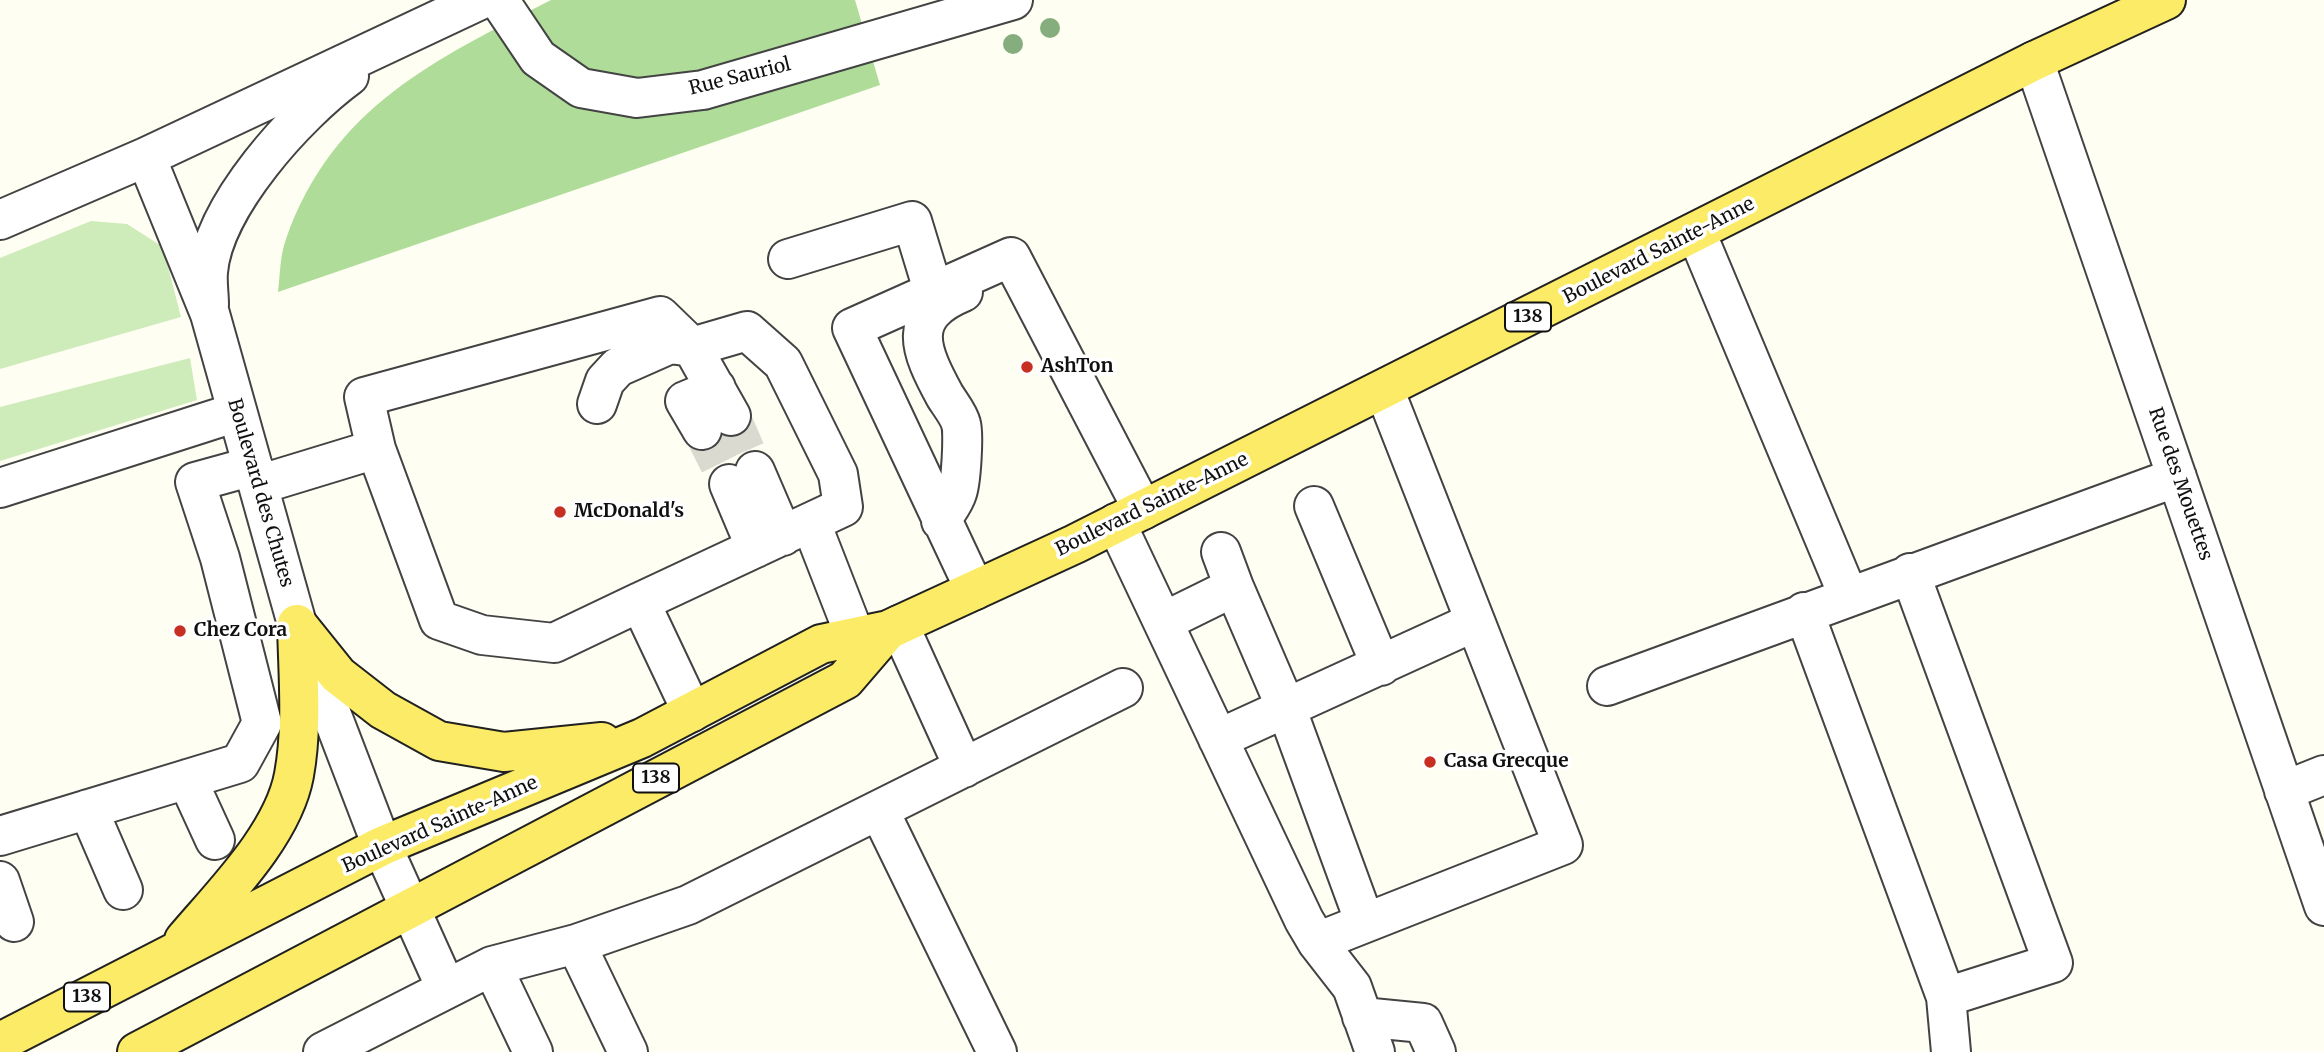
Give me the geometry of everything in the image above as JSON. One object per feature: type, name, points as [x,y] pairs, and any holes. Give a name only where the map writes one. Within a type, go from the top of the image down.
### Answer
[{"type":"main road","name":"Boulevard Sainte-Anne","points":[[0,1042],[382,846],[642,738],[821,644],[881,630],[975,590],[1129,517],[2034,61],[2166,0]]},
{"type":"main road","points":[[297,624],[338,676],[383,710],[439,741],[504,752],[642,738]]},
{"type":"main road","points":[[173,952],[239,875],[273,828],[293,778],[299,728],[297,624]]},
{"type":"main road","name":"Boulevard Sainte-Anne","points":[[137,1052],[407,907],[845,680],[881,630]]},
{"type":"street","points":[[0,220],[146,157],[480,0]]},
{"type":"street","name":"Rue Sauriol","points":[[499,0],[538,58],[581,88],[637,98],[703,90],[1013,0]]},
{"type":"street","points":[[210,314],[208,271],[224,220],[254,172],[293,125],[333,87],[405,34]]},
{"type":"street","name":"Rue des Mouettes","points":[[2034,61],[2324,906]]},
{"type":"street","name":"Boulevard des Chutes","points":[[146,157],[210,314],[297,624],[382,846],[407,907],[446,988]]},
{"type":"street","points":[[788,259],[912,222],[933,290]]},
{"type":"street","points":[[1696,232],[1847,595]]},
{"type":"street","points":[[975,590],[852,328],[1011,257],[1129,517],[1163,622],[1317,942],[1352,987],[1368,1034],[1423,1023],[1436,1052]]},
{"type":"street","points":[[941,521],[958,492],[961,424],[926,354],[922,332],[928,314],[945,300],[1018,274]]},
{"type":"street","points":[[597,404],[666,375],[692,347],[747,331],[783,363],[838,474],[842,508],[554,643],[482,635],[439,620],[376,449],[364,397],[660,316],[692,347],[717,411]]},
{"type":"street","points":[[1317,942],[1563,845],[1384,389]]},
{"type":"street","points":[[0,488],[237,412]]},
{"type":"street","points":[[0,836],[240,763],[262,723],[220,558],[195,482],[256,476],[376,449]]},
{"type":"street","points":[[1606,686],[1847,595],[2177,477]]},
{"type":"street","points":[[742,478],[783,536],[881,630],[964,768]]},
{"type":"street","points":[[1314,506],[1381,666]]},
{"type":"street","points":[[220,558],[273,540]]},
{"type":"street","points":[[1221,552],[1287,710],[1365,923]]},
{"type":"street","points":[[1910,573],[2053,963],[1947,997]]},
{"type":"street","points":[[1163,622],[1234,587]]},
{"type":"street","points":[[640,601],[692,712]]},
{"type":"street","points":[[1804,612],[1947,997],[1951,1052]]},
{"type":"street","points":[[1219,739],[1474,622]]},
{"type":"street","points":[[323,1052],[492,966],[576,944],[688,905],[1123,688]]},
{"type":"street","points":[[2284,791],[2324,775]]},
{"type":"street","points":[[187,779],[215,840]]},
{"type":"street","points":[[88,809],[123,890]]},
{"type":"street","points":[[879,810],[997,1052]]},
{"type":"street","points":[[0,881],[14,922]]},
{"type":"street","points":[[576,944],[628,1052]]},
{"type":"street","points":[[492,966],[533,1052]]},
{"type":"green space","points":[[551,0],[855,0],[880,85],[278,292],[284,245],[306,193],[331,154],[360,121],[393,92],[429,67]]},
{"type":"green space","points":[[91,221],[127,224],[163,247],[181,317],[0,369],[0,258]]},
{"type":"green space","points":[[190,358],[197,400],[0,461],[0,407]]},
{"type":"tunnel","points":[[731,416],[755,471]]},
{"type":"tunnel","points":[[702,430],[729,484]]},
{"type":"place","name":"AshTon","points":[[1027,367]]},
{"type":"place","name":"McDonald's","points":[[560,512]]},
{"type":"place","name":"Chez Cora","points":[[180,631]]},
{"type":"place","name":"Casa Grecque","points":[[1430,762]]}]
